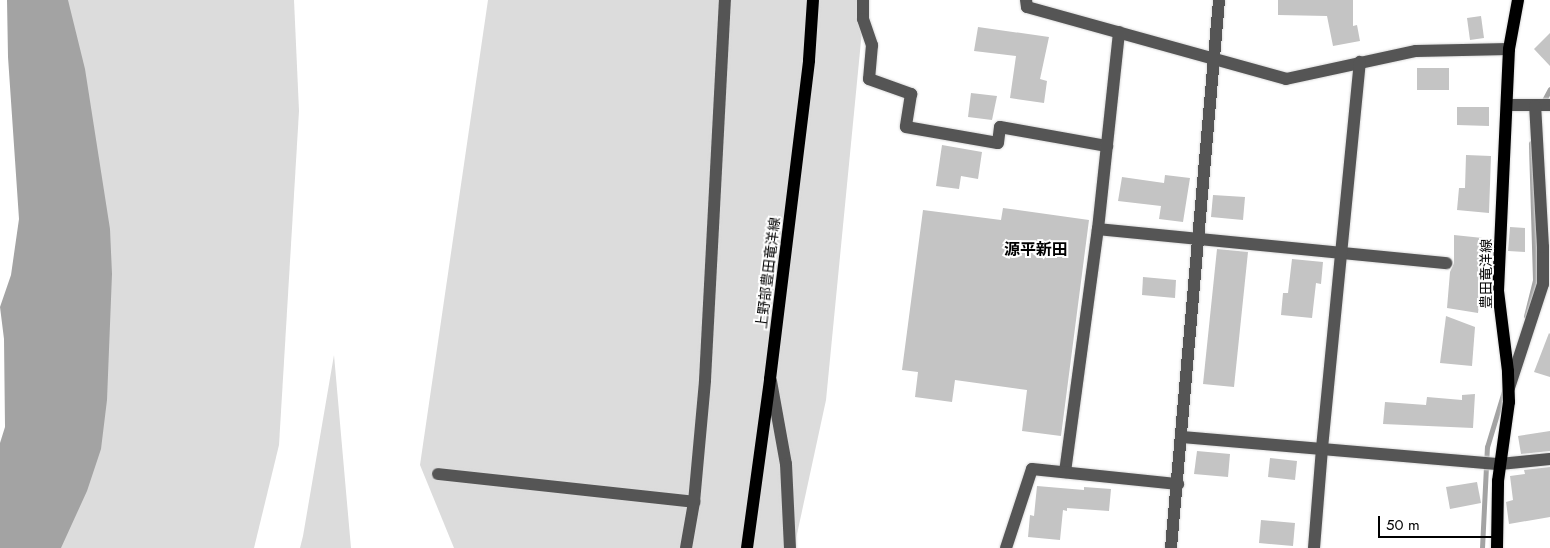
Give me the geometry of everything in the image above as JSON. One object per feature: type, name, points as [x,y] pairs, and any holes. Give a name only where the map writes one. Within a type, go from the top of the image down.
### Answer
[{"type":"main road","name":"上野部豊田竜洋線","points":[[747,548],[770,379],[809,60],[813,0]]},
{"type":"main road","name":"豊田竜洋線","points":[[1497,548],[1498,481],[1509,389],[1498,291],[1509,49],[1518,0]]},
{"type":"street","points":[[686,548],[694,502],[705,380],[725,0]]},
{"type":"street","points":[[863,0],[863,19],[872,45],[869,80],[911,94],[906,127],[998,143],[1000,127],[1107,146]]},
{"type":"street","points":[[1026,0],[1027,7],[1214,57],[1286,79],[1416,51],[1509,49]]},
{"type":"street","points":[[1171,548],[1219,0]]},
{"type":"street","points":[[1065,472],[1098,229],[1119,32]]},
{"type":"street","points":[[1314,548],[1360,62]]},
{"type":"street","points":[[1507,105],[1535,106],[1549,104]]},
{"type":"street","points":[[1509,389],[1543,284],[1546,229],[1535,106]]},
{"type":"street","points":[[1098,229],[1446,262]]},
{"type":"street","points":[[770,379],[786,464],[790,548]]},
{"type":"street","points":[[1182,437],[1500,464],[1550,459]]},
{"type":"street","points":[[1006,548],[1032,468],[1178,484]]},
{"type":"street","points":[[438,474],[694,502]]},
{"type":"shaded area","points":[[7,0],[68,0],[85,69],[110,229],[112,274],[107,400],[101,449],[87,491],[61,548],[0,548],[0,443],[5,427],[4,339],[0,307],[11,275],[19,219],[8,57]]},
{"type":"shaded area","points":[[66,0],[294,0],[299,111],[279,445],[254,548],[58,548]]},
{"type":"shaded area","points":[[488,0],[865,0],[826,400],[794,548],[454,548],[420,465]]},
{"type":"shaded area","points":[[334,355],[351,548],[300,548],[303,536]]},
{"type":"building","points":[[1278,0],[1353,0],[1353,26],[1357,25],[1360,41],[1333,46],[1327,16],[1278,15]]},
{"type":"building","points":[[1481,16],[1484,38],[1470,40],[1467,18]]},
{"type":"building","points":[[978,27],[1049,37],[1040,79],[1047,81],[1044,103],[1010,98],[1016,56],[974,51]]},
{"type":"building","points":[[1550,33],[1550,66],[1534,49]]},
{"type":"building","points":[[1417,68],[1449,68],[1449,90],[1417,90]]},
{"type":"building","points":[[971,93],[997,96],[992,120],[968,117]]},
{"type":"building","points":[[1457,107],[1489,107],[1489,126],[1457,125]]},
{"type":"building","points":[[942,145],[982,152],[978,179],[961,176],[959,189],[936,186]]},
{"type":"building","points":[[1466,155],[1491,156],[1489,213],[1457,210],[1459,188],[1465,188]]},
{"type":"building","points":[[1165,175],[1190,178],[1183,222],[1159,219],[1161,206],[1118,201],[1122,177],[1164,183]]},
{"type":"building","points":[[1213,195],[1245,197],[1243,220],[1211,217]]},
{"type":"building","points":[[1003,208],[1089,220],[1061,436],[1022,431],[1027,390],[955,380],[952,402],[915,397],[918,372],[902,370],[923,210],[1001,220]]},
{"type":"building","points":[[1510,227],[1525,228],[1525,252],[1508,251]]},
{"type":"building","points":[[1454,235],[1492,239],[1492,251],[1485,251],[1478,313],[1447,308],[1450,272],[1454,263]]},
{"type":"building","points":[[1217,249],[1248,252],[1234,387],[1203,384]]},
{"type":"building","points":[[1292,259],[1323,262],[1321,284],[1316,283],[1312,318],[1281,315],[1283,293],[1288,293]]},
{"type":"building","points":[[1143,277],[1176,280],[1175,298],[1142,295]]},
{"type":"building","points":[[1446,316],[1475,327],[1472,366],[1440,363]]},
{"type":"building","points":[[1550,334],[1550,377],[1534,372]]},
{"type":"building","points":[[1475,394],[1473,428],[1383,424],[1385,402],[1426,405],[1427,397],[1462,400],[1462,395]]},
{"type":"building","points":[[1550,431],[1550,451],[1521,454],[1518,436]]},
{"type":"building","points":[[1197,451],[1230,454],[1228,477],[1194,474]]},
{"type":"building","points":[[1270,458],[1297,461],[1295,480],[1268,477]]},
{"type":"building","points":[[1550,467],[1550,517],[1509,524],[1506,502],[1513,500],[1510,476],[1525,474],[1524,470]]},
{"type":"building","points":[[1477,482],[1481,503],[1450,509],[1446,487]]},
{"type":"building","points":[[1037,486],[1084,490],[1084,487],[1111,489],[1109,511],[1067,508],[1067,511],[1063,510],[1060,540],[1028,537],[1030,515],[1034,516]]},
{"type":"building","points":[[1261,520],[1295,523],[1293,546],[1259,543]]},
{"type":"waterway","points":[[1542,104],[1550,89]]},
{"type":"waterway","points":[[1526,316],[1535,280],[1531,143]]},
{"type":"waterway","points":[[1482,548],[1487,447],[1504,391]]},
{"type":"district","name":"源平新田","points":[[1036,250]]}]
